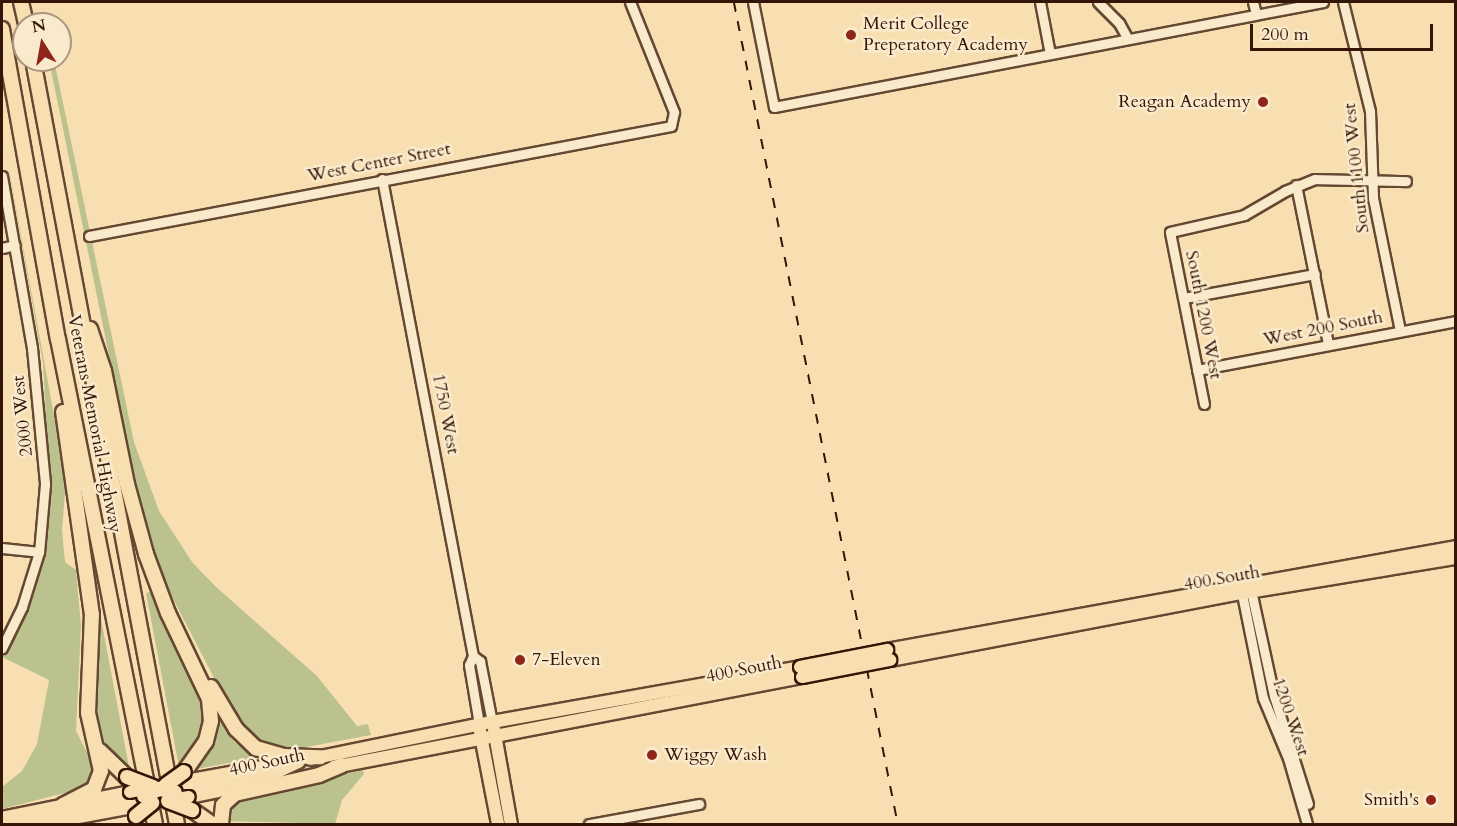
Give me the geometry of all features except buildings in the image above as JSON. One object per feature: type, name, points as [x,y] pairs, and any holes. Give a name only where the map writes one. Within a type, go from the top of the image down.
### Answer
[{"type":"highway","name":"Veterans Memorial Highway","points":[[2,29],[58,339],[155,825]]},
{"type":"highway","name":"Veterans Memorial Highway","points":[[35,72],[177,825]]},
{"type":"highway","points":[[80,310],[104,371],[126,484],[146,554],[168,613],[200,674],[236,729],[256,748],[284,756],[320,757]]},
{"type":"highway","points":[[58,339],[55,371],[92,615],[88,713],[101,767],[99,783],[89,793],[63,805]]},
{"type":"highway","points":[[160,796],[200,754],[210,727],[210,704],[200,674]]},
{"type":"highway","points":[[95,741],[108,762],[127,777],[212,825]]},
{"type":"highway","points":[[10,825],[277,771],[298,761]]},
{"type":"highway","points":[[221,825],[223,805],[235,794],[309,778],[342,765]]},
{"type":"highway","points":[[110,795],[204,794]]},
{"type":"main road","name":"400 South","points":[[204,794],[801,672],[1455,547]]},
{"type":"main road","name":"400 South","points":[[1246,588],[1455,558]]},
{"type":"main road","name":"400 South","points":[[298,761],[579,706],[801,672]]},
{"type":"main road","name":"1750 West","points":[[492,722],[511,825]]},
{"type":"main road","name":"1750 West","points":[[479,724],[498,825]]},
{"type":"main road","points":[[2,818],[110,795]]},
{"type":"main road","points":[[41,825],[160,796]]},
{"type":"street","name":"West Center Street","points":[[89,236],[382,179],[666,128],[674,123],[674,112],[630,2]]},
{"type":"street","points":[[753,2],[774,107],[1323,2]]},
{"type":"street","points":[[1040,2],[1050,54]]},
{"type":"street","points":[[1253,2],[1256,15]]},
{"type":"street","name":"South 1100 West","points":[[1343,2],[1372,122],[1372,179],[1400,331]]},
{"type":"street","points":[[1101,4],[1119,23],[1128,39]]},
{"type":"street","name":"2000 West","points":[[2,176],[15,245],[43,441],[45,506],[39,552],[22,606],[2,648]]},
{"type":"street","points":[[1328,344],[1296,185],[1326,177],[1406,181]]},
{"type":"street","name":"1750 West","points":[[382,179],[473,656],[469,665],[479,724]]},
{"type":"street","name":"South 1200 West","points":[[1204,404],[1170,232],[1244,215],[1296,185]]},
{"type":"street","points":[[2,248],[15,245]]},
{"type":"street","points":[[1184,298],[1315,274]]},
{"type":"street","name":"West 200 South","points":[[1197,370],[1455,321]]},
{"type":"street","points":[[2,548],[39,552]]},
{"type":"street","name":"1200 West","points":[[1246,588],[1263,698],[1288,758],[1309,825]]},
{"type":"street","name":"1750 West","points":[[473,656],[480,662],[492,722]]},
{"type":"street","points":[[589,825],[699,804]]},
{"type":"green space","points":[[51,72],[57,72],[134,442],[159,511],[192,562],[215,586],[317,676],[357,726],[368,724],[371,735],[290,750],[262,746],[241,730],[168,589],[153,551],[127,444]]},
{"type":"green space","points":[[2,131],[66,481],[62,530],[65,562],[76,570],[81,626],[76,731],[95,768],[84,788],[2,809],[2,787],[22,771],[37,744],[49,680],[2,657],[34,591],[46,535],[49,478],[43,363]]},
{"type":"green space","points":[[150,592],[202,704],[201,739],[179,767],[146,593]]},
{"type":"green space","points":[[98,603],[130,772],[109,755],[97,737],[94,704],[99,647],[94,604]]},
{"type":"green space","points":[[217,717],[234,742],[256,758],[196,769],[210,749]]},
{"type":"green space","points":[[363,770],[364,774],[342,800],[335,824],[223,821],[229,819],[234,807],[231,803],[236,800]]},
{"type":"railway","points":[[734,2],[898,824]]},
{"type":"place","name":"Merit College Preperatory Academy","points":[[851,35]]},
{"type":"place","name":"Reagan Academy","points":[[1263,102]]},
{"type":"place","name":"7-Eleven","points":[[520,660]]},
{"type":"place","name":"Wiggy Wash","points":[[652,755]]},
{"type":"place","name":"Smith's","points":[[1431,800]]}]
